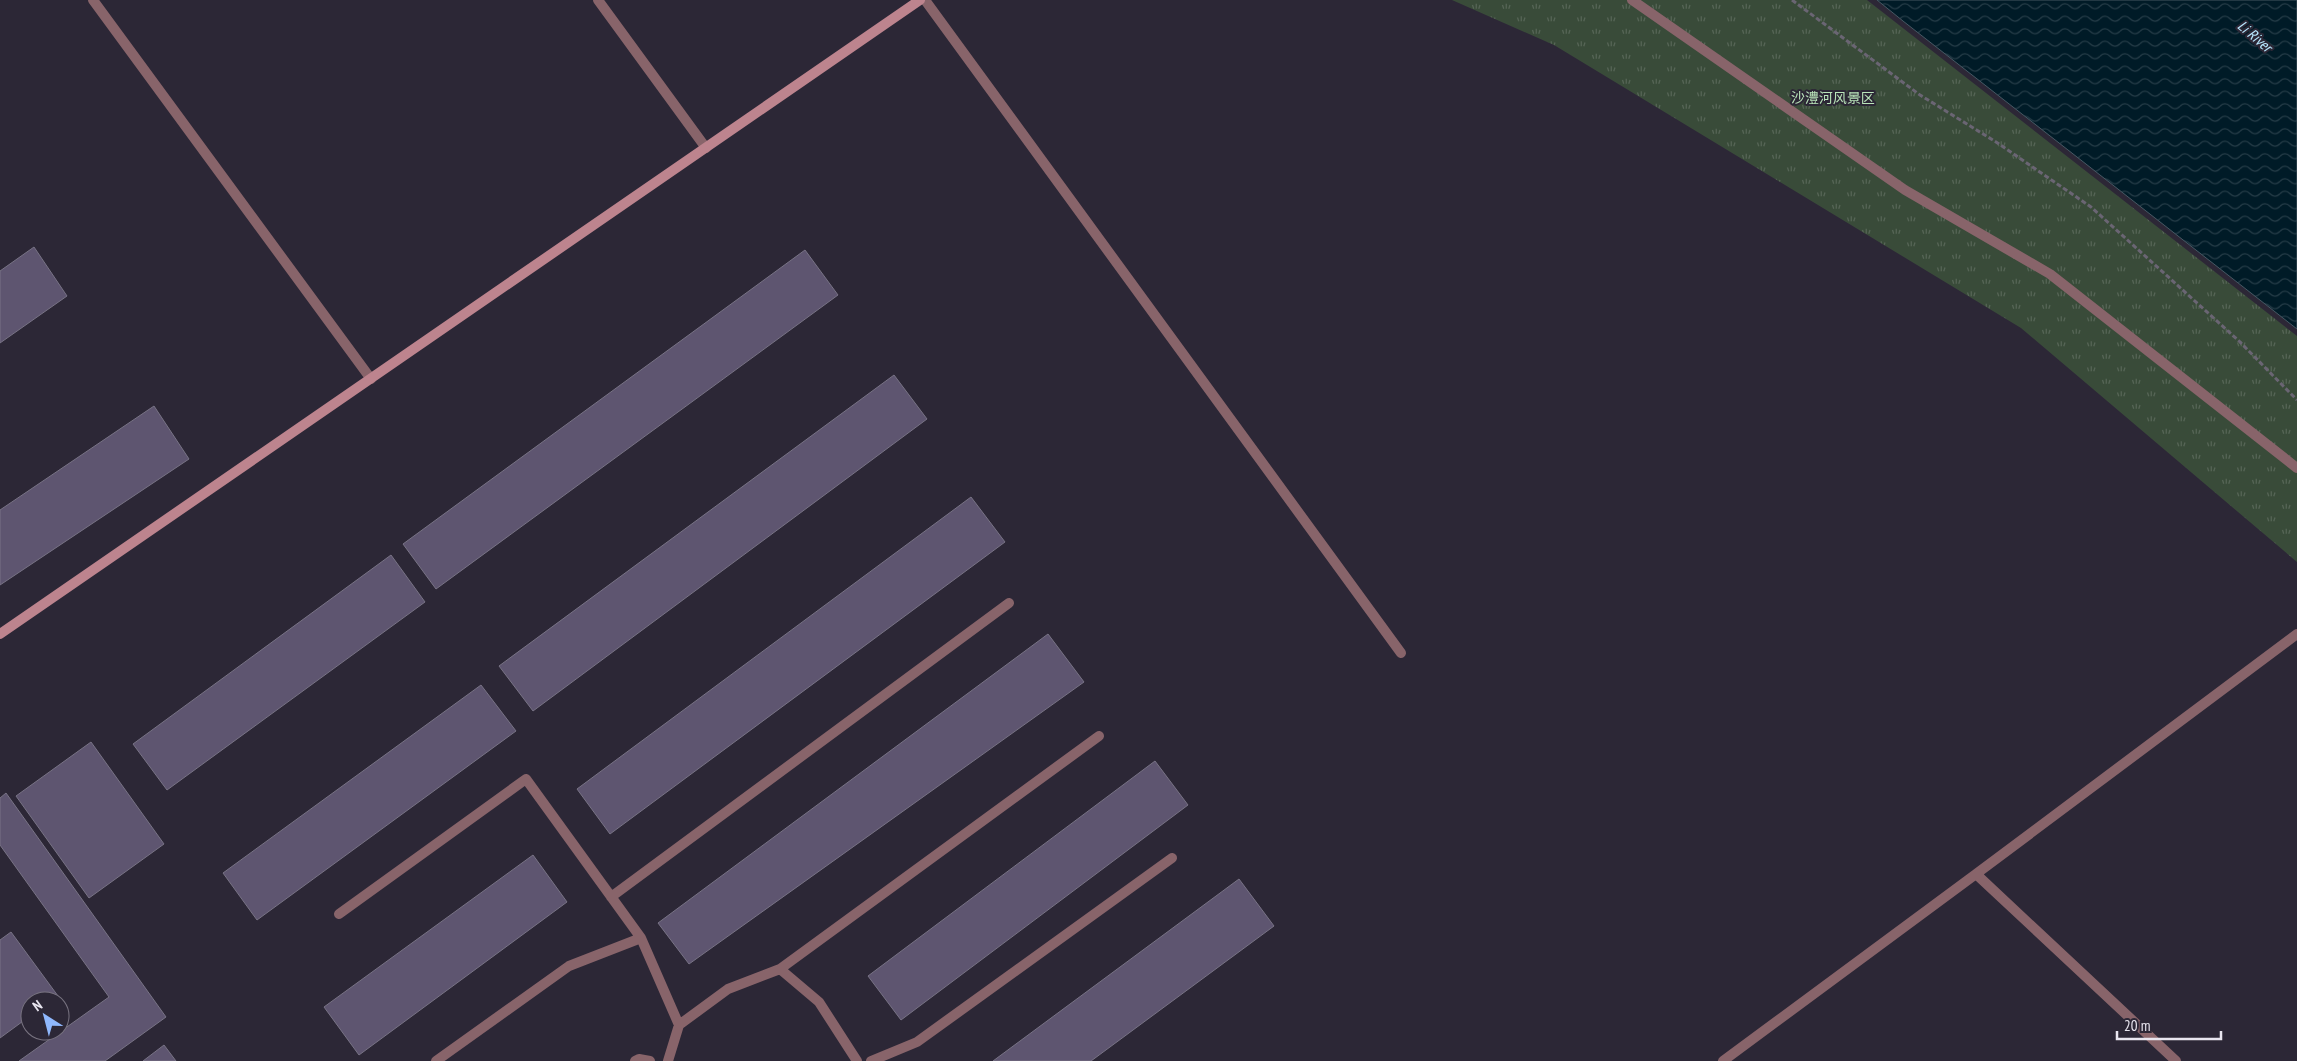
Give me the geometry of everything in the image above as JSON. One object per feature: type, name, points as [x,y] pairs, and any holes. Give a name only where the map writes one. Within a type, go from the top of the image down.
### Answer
[{"type":"street","points":[[93,0],[371,379]]},
{"type":"street","points":[[598,0],[706,148]]},
{"type":"street","points":[[0,634],[920,0]]},
{"type":"street","points":[[925,0],[1401,653]]},
{"type":"street","points":[[1632,0],[1905,190],[2050,274],[2297,468]]},
{"type":"street","points":[[611,897],[1009,603]]},
{"type":"street","points":[[1723,1061],[2297,634]]},
{"type":"street","points":[[668,1061],[679,1025],[728,989],[780,969],[1099,736]]},
{"type":"street","points":[[339,914],[526,780],[640,938],[679,1025]]},
{"type":"street","points":[[871,1061],[917,1042],[1172,858]]},
{"type":"street","points":[[1976,874],[2176,1061]]},
{"type":"street","points":[[436,1061],[569,966],[640,938]]},
{"type":"street","points":[[780,969],[819,1002],[857,1061]]},
{"type":"street","points":[[635,1061],[638,1058],[650,1061]]},
{"type":"path","points":[[1792,0],[1920,94],[2091,206],[2239,341],[2297,400]]},
{"type":"green space","name":"沙澧河风景区","points":[[1452,0],[1867,0],[2297,336],[2297,562],[2021,328],[1554,45]]},
{"type":"water","name":"Li River","points":[[1877,0],[2297,0],[2297,329],[1903,21]]},
{"type":"building","points":[[34,247],[67,296],[0,343],[0,271]]},
{"type":"building","points":[[805,250],[838,295],[436,589],[403,544]]},
{"type":"building","points":[[894,375],[927,419],[533,711],[499,666]]},
{"type":"building","points":[[154,406],[189,459],[0,585],[0,510]]},
{"type":"building","points":[[971,497],[1005,542],[610,834],[577,789]]},
{"type":"building","points":[[391,555],[425,602],[167,790],[133,744]]},
{"type":"building","points":[[1048,634],[1084,682],[689,964],[658,923]]},
{"type":"building","points":[[481,685],[516,731],[257,920],[223,873]]},
{"type":"building","points":[[91,742],[164,844],[89,898],[16,796]]},
{"type":"building","points":[[1155,761],[1188,805],[901,1020],[868,976]]},
{"type":"building","points":[[6,793],[166,1017],[105,1061],[19,1061],[47,1041],[70,1041],[70,1025],[109,997],[0,845],[0,798]]},
{"type":"building","points":[[533,855],[567,902],[359,1055],[324,1007]]},
{"type":"building","points":[[1239,879],[1274,926],[1091,1061],[993,1061]]},
{"type":"building","points":[[11,932],[54,991],[20,991],[20,1023],[0,1038],[0,940]]},
{"type":"building","points":[[164,1045],[176,1061],[143,1061]]}]
